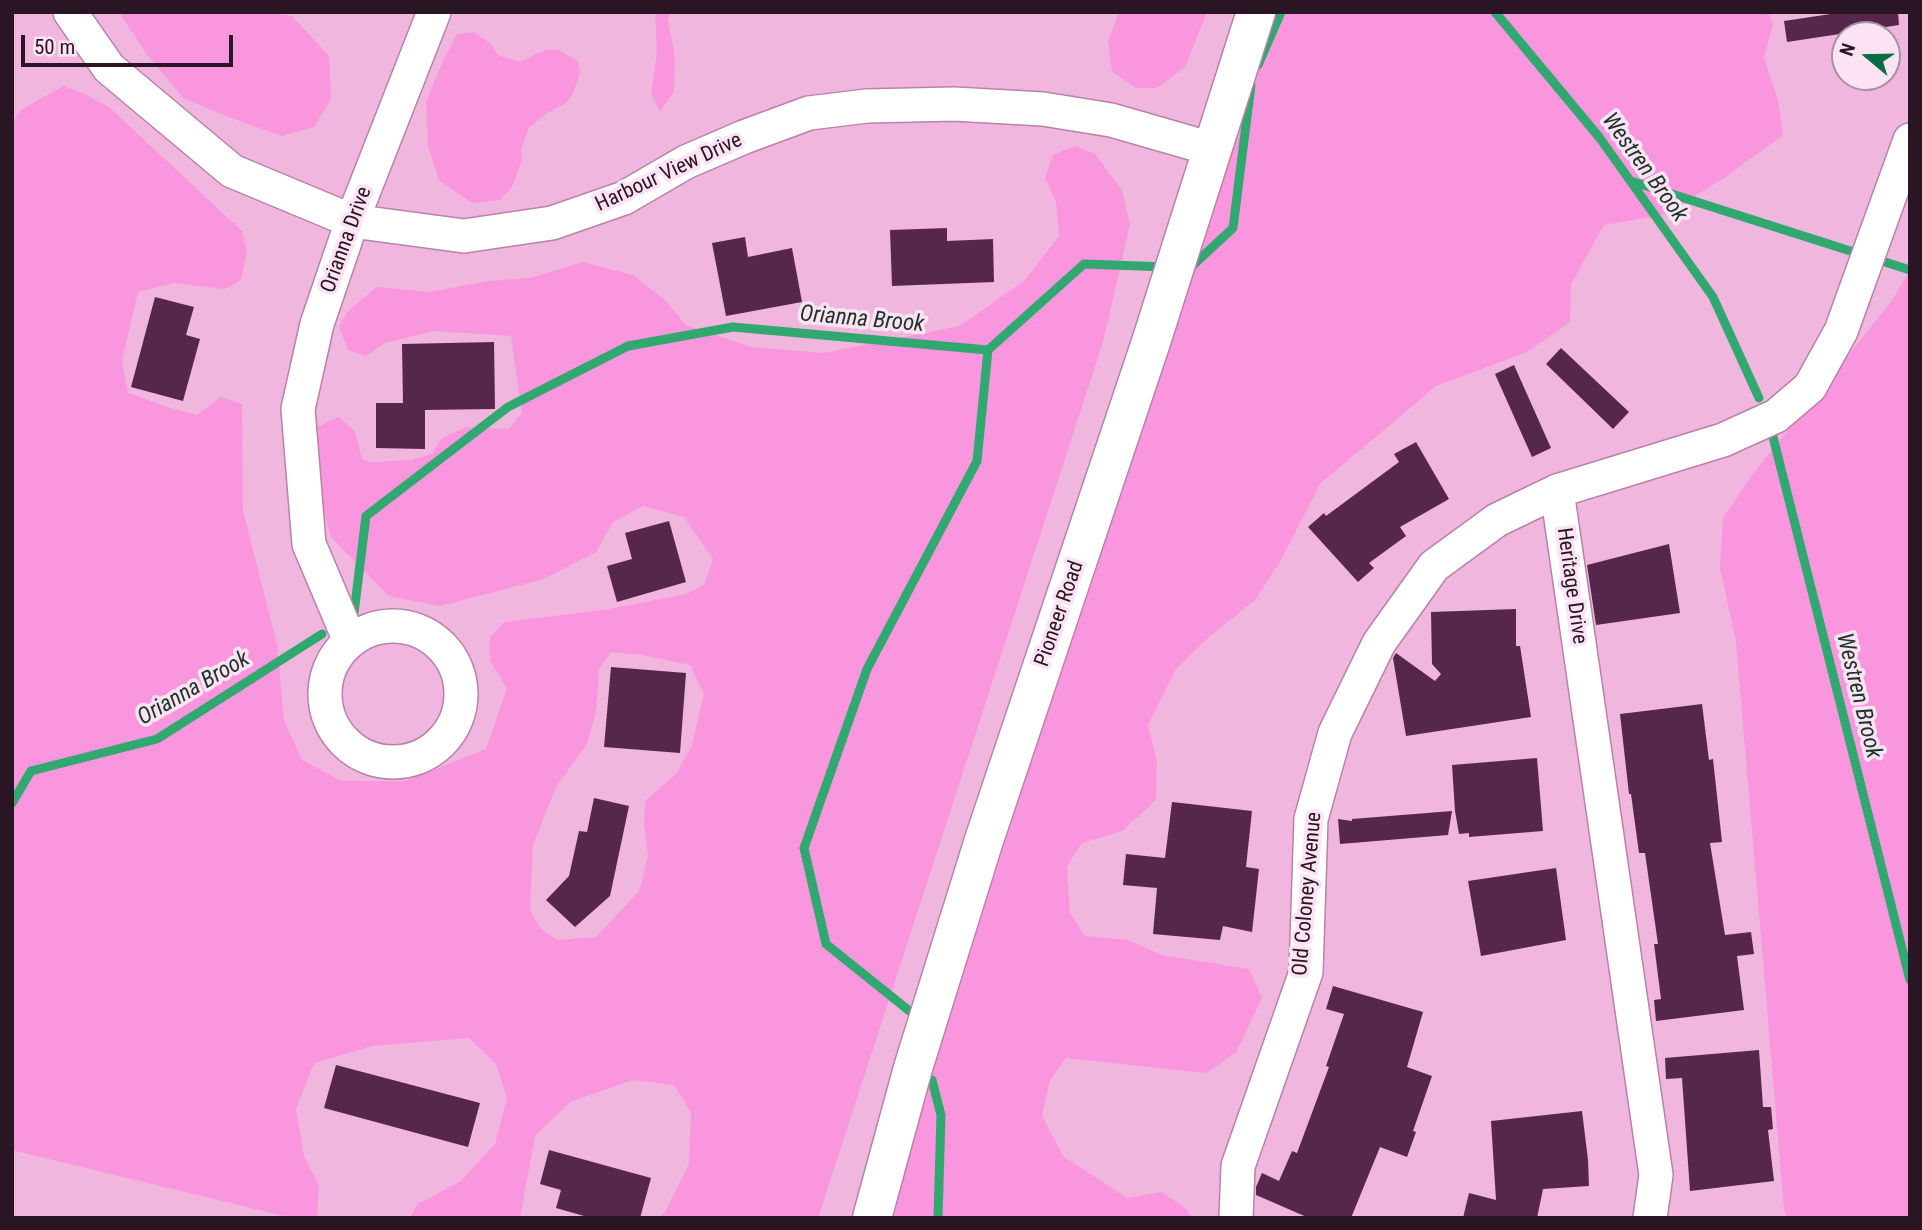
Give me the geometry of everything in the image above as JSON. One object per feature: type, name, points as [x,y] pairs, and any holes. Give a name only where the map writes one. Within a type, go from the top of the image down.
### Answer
[{"type":"street","name":"Harbour View Drive","points":[[70,12],[109,68],[232,171],[352,221],[464,236],[552,223],[624,198],[686,162],[744,137],[809,113],[867,106],[954,104],[1043,109],[1111,120],[1212,149]]},
{"type":"street","name":"Orianna Drive","points":[[350,641],[309,544],[298,409],[317,324],[352,221],[434,12]]},
{"type":"street","name":"Pioneer Road","points":[[872,1218],[984,840],[1150,342],[1256,12]]},
{"type":"street","points":[[1557,491],[1723,440],[1776,416],[1810,387],[1841,331],[1910,140]]},
{"type":"street","name":"Old Coloney Avenue","points":[[1236,1218],[1238,1166],[1306,972],[1311,819],[1335,733],[1379,643],[1434,566],[1497,520],[1557,491]]},
{"type":"street","name":"Heritage Drive","points":[[1557,491],[1656,1175],[1650,1218]]},
{"type":"street","points":[[393,625],[416,629],[437,641],[452,659],[460,681],[461,704],[453,726],[440,745],[420,757],[399,763],[377,761],[357,753],[340,739],[329,720],[325,699],[327,677],[335,657],[350,641],[370,629],[393,625]]},
{"type":"shaded area","points":[[119,12],[263,12],[292,16],[329,56],[331,99],[314,127],[282,136],[231,118],[183,98],[146,53]]},
{"type":"shaded area","points":[[655,12],[670,12],[668,20],[675,57],[674,92],[660,111],[651,94],[657,52]]},
{"type":"shaded area","points":[[1119,12],[1207,12],[1185,67],[1157,88],[1136,88],[1112,71],[1108,42]]},
{"type":"shaded area","points":[[1268,12],[1768,12],[1773,25],[1764,58],[1778,100],[1783,135],[1724,178],[1664,215],[1604,225],[1571,284],[1570,322],[1527,352],[1436,386],[1320,484],[1281,560],[1255,600],[1210,636],[1176,669],[1148,725],[1157,763],[1156,800],[1122,831],[1082,843],[1067,866],[1070,913],[1085,936],[1128,940],[1162,955],[1249,969],[1262,998],[1236,1052],[1206,1073],[1066,1058],[1050,1080],[1042,1116],[1063,1156],[1127,1198],[1162,1192],[1185,1208],[1193,1218],[894,1218],[913,1122]]},
{"type":"shaded area","points":[[474,32],[491,44],[498,55],[520,62],[545,50],[559,50],[578,61],[580,74],[572,96],[565,104],[529,127],[521,150],[522,160],[512,187],[500,200],[472,203],[439,180],[428,146],[426,102],[457,34]]},
{"type":"shaded area","points":[[63,86],[85,94],[110,108],[242,231],[247,253],[241,280],[225,289],[174,283],[138,292],[122,360],[128,393],[197,415],[221,397],[242,404],[243,511],[277,644],[284,720],[302,760],[342,781],[405,781],[486,749],[507,688],[490,661],[490,637],[504,622],[604,610],[686,594],[704,585],[713,559],[684,517],[643,506],[613,522],[596,552],[544,579],[440,606],[389,596],[331,537],[317,487],[315,428],[338,417],[355,431],[362,459],[371,462],[412,460],[432,454],[441,439],[466,427],[509,429],[522,413],[511,336],[435,331],[384,343],[366,356],[348,350],[339,326],[347,312],[377,287],[429,292],[489,281],[530,278],[583,262],[633,275],[665,300],[686,325],[751,347],[824,353],[960,326],[1025,280],[1059,236],[1056,201],[1045,178],[1053,155],[1075,146],[1095,154],[1122,190],[1130,225],[1103,342],[818,1218],[659,1218],[665,1212],[689,1164],[691,1112],[674,1085],[633,1080],[570,1102],[535,1136],[520,1218],[410,1218],[418,1204],[461,1181],[495,1144],[507,1098],[496,1064],[469,1038],[372,1046],[314,1063],[296,1109],[304,1157],[319,1185],[317,1217],[292,1218],[12,1150],[12,124],[21,110]],"holes":[[[611,652],[690,665],[704,694],[692,745],[677,773],[645,801],[644,824],[648,855],[640,890],[596,937],[557,940],[540,928],[530,910],[533,845],[556,787],[587,744],[596,712],[599,669]]]},
{"type":"shaded area","points":[[1910,270],[1910,1218],[1787,1218],[1784,1209],[1736,642],[1720,568],[1723,518],[1752,475],[1891,302]]},
{"type":"building","points":[[1844,12],[1898,12],[1899,21],[1831,21],[1831,35],[1787,42],[1784,21]]},
{"type":"building","points":[[947,228],[947,241],[993,239],[994,282],[892,286],[890,230]]},
{"type":"building","points":[[745,237],[748,257],[792,248],[802,302],[726,316],[712,243]]},
{"type":"building","points":[[155,297],[194,307],[186,335],[200,339],[183,401],[131,387]]},
{"type":"building","points":[[494,342],[495,409],[425,410],[425,449],[376,448],[376,403],[403,403],[402,344]]},
{"type":"building","points":[[1561,348],[1629,412],[1613,429],[1546,364]]},
{"type":"building","points":[[1514,365],[1551,448],[1532,457],[1495,374]]},
{"type":"building","points":[[1416,442],[1449,499],[1400,527],[1406,536],[1369,563],[1374,568],[1358,582],[1308,527],[1399,462],[1394,454]]},
{"type":"building","points":[[669,521],[686,582],[617,602],[607,566],[632,559],[625,533]]},
{"type":"building","points":[[1669,544],[1680,613],[1596,625],[1587,565]]},
{"type":"building","points":[[1516,609],[1516,646],[1520,646],[1531,717],[1406,736],[1393,658],[1396,653],[1435,681],[1441,674],[1432,664],[1431,612]]},
{"type":"building","points":[[611,667],[686,673],[680,753],[604,747]]},
{"type":"building","points":[[1702,704],[1709,760],[1713,759],[1722,842],[1710,843],[1725,935],[1751,932],[1754,954],[1737,956],[1744,1010],[1656,1021],[1654,1000],[1661,999],[1654,944],[1658,944],[1645,853],[1639,853],[1629,794],[1620,714]]},
{"type":"building","points":[[1537,758],[1543,831],[1469,837],[1469,833],[1459,834],[1452,765]]},
{"type":"building","points":[[594,798],[629,806],[610,896],[575,927],[546,900],[569,876],[579,831],[587,832]]},
{"type":"building","points":[[1172,802],[1252,811],[1246,867],[1259,869],[1252,932],[1223,926],[1220,940],[1153,934],[1157,888],[1123,885],[1126,854],[1165,858]]},
{"type":"building","points":[[1452,811],[1448,835],[1340,844],[1338,819],[1352,821]]},
{"type":"building","points":[[1556,868],[1566,940],[1481,956],[1468,881]]},
{"type":"building","points":[[1333,986],[1423,1012],[1407,1067],[1432,1076],[1407,1157],[1380,1147],[1351,1218],[1309,1218],[1256,1195],[1256,1187],[1262,1173],[1279,1181],[1292,1151],[1297,1153],[1329,1067],[1326,1066],[1344,1014],[1326,1009]]},
{"type":"building","points":[[1759,1050],[1763,1107],[1771,1107],[1773,1129],[1768,1130],[1774,1181],[1690,1191],[1682,1078],[1666,1079],[1665,1058]]},
{"type":"building","points":[[336,1065],[480,1103],[468,1147],[324,1108]]},
{"type":"building","points":[[1582,1111],[1589,1186],[1543,1189],[1537,1218],[1463,1218],[1469,1193],[1496,1200],[1491,1121]]},
{"type":"building","points":[[549,1150],[651,1178],[640,1218],[591,1218],[556,1208],[561,1190],[540,1184]]},
{"type":"waterway","name":"Orianna Brook","points":[[1258,65],[1281,12]]},
{"type":"waterway","name":"Westren Brook","points":[[1495,12],[1599,137],[1713,297],[1759,398]]},
{"type":"waterway","name":"Orianna Brook","points":[[1190,268],[1233,228],[1251,85]]},
{"type":"waterway","points":[[1631,181],[1910,270]]},
{"type":"waterway","name":"Orianna Brook","points":[[354,613],[366,516],[508,407],[628,346],[733,327],[988,350],[1084,264],[1166,267]]},
{"type":"waterway","points":[[917,1017],[826,944],[804,848],[867,669],[977,461],[988,350]]},
{"type":"waterway","name":"Westren Brook","points":[[1770,425],[1910,980]]},
{"type":"waterway","name":"Orianna Brook","points":[[12,803],[31,771],[157,739],[322,634]]},
{"type":"waterway","points":[[932,1080],[941,1115],[938,1218]]}]
